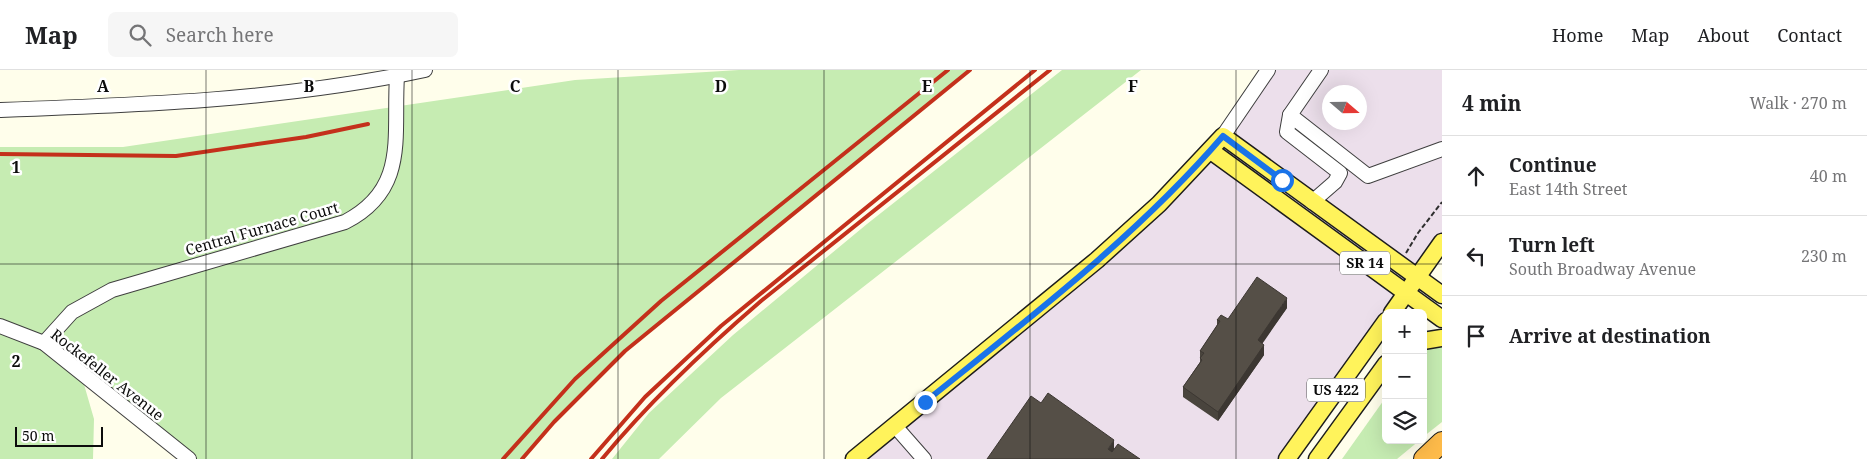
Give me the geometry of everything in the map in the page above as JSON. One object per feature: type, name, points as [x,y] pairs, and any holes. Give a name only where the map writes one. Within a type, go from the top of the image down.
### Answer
[{"type":"highway","points":[[1424,459],[1442,442]]},
{"type":"main road","points":[[854,459],[1097,260],[1160,204],[1223,136]]},
{"type":"main road","name":"SR 14","points":[[1223,136],[1417,277]]},
{"type":"main road","name":"SR 14","points":[[1211,150],[1406,293],[1423,309]]},
{"type":"main road","points":[[1395,309],[1442,242]]},
{"type":"main road","points":[[1417,277],[1441,291],[1425,309]]},
{"type":"main road","points":[[1427,312],[1442,319]]},
{"type":"main road","name":"US 422","points":[[1287,459],[1382,327]]},
{"type":"main road","points":[[1427,340],[1442,338]]},
{"type":"main road","name":"US 422","points":[[1317,459],[1382,370]]},
{"type":"street","points":[[0,110],[156,105],[253,97],[397,76],[425,70]]},
{"type":"street","points":[[1223,136],[1268,70]]},
{"type":"street","points":[[1312,202],[1334,182],[1340,173],[1287,132],[1290,115],[1322,70]]},
{"type":"street","name":"Central Furnace Court","points":[[44,344],[72,312],[112,290],[345,222],[361,214],[372,205],[382,192],[393,166],[396,153],[397,76]]},
{"type":"street","points":[[1290,115],[1368,176],[1442,149]]},
{"type":"street","name":"Rockefeller Avenue","points":[[0,326],[44,344],[189,459]]},
{"type":"street","points":[[896,426],[924,459]]},
{"type":"path","points":[[1412,244],[1418,233],[1442,202]]},
{"type":"shaded area","points":[[1268,70],[1442,70],[1442,242],[1394,309],[1382,309],[1382,326],[1287,459],[854,459],[1159,204]]},
{"type":"green space","points":[[739,70],[970,70],[625,351],[554,422],[522,459],[189,459],[81,374],[94,419],[93,459],[0,459],[0,147],[123,147],[575,80]]},
{"type":"green space","points":[[1062,70],[1141,70],[721,398],[659,459],[612,459],[649,413],[733,335],[867,224]]},
{"type":"green space","points":[[1442,342],[1442,422],[1427,434],[1427,354],[1427,349]]},
{"type":"green space","points":[[1382,403],[1382,444],[1415,444],[1397,459],[1342,459]]},
{"type":"building","points":[[1257,277],[1287,298],[1258,340],[1264,345],[1218,412],[1183,387],[1202,360],[1200,358],[1204,353],[1200,351],[1220,321],[1217,320],[1221,315],[1228,319]]},
{"type":"building","points":[[1048,393],[1114,440],[1108,449],[1112,452],[1118,444],[1140,459],[987,459],[1031,396],[1041,403]]},
{"type":"railway","points":[[503,459],[575,379],[661,301],[948,70]]},
{"type":"railway","points":[[522,459],[554,422],[625,351],[970,70]]},
{"type":"railway","points":[[591,459],[645,397],[721,326],[1035,70]]},
{"type":"railway","points":[[602,459],[678,377],[761,301],[1050,70]]},
{"type":"railway","points":[[0,154],[176,156],[306,137],[368,124]]},
{"type":"route","points":[[925,402],[1045,304],[1160,204],[1192,172],[1223,136],[1282,180]]}]
